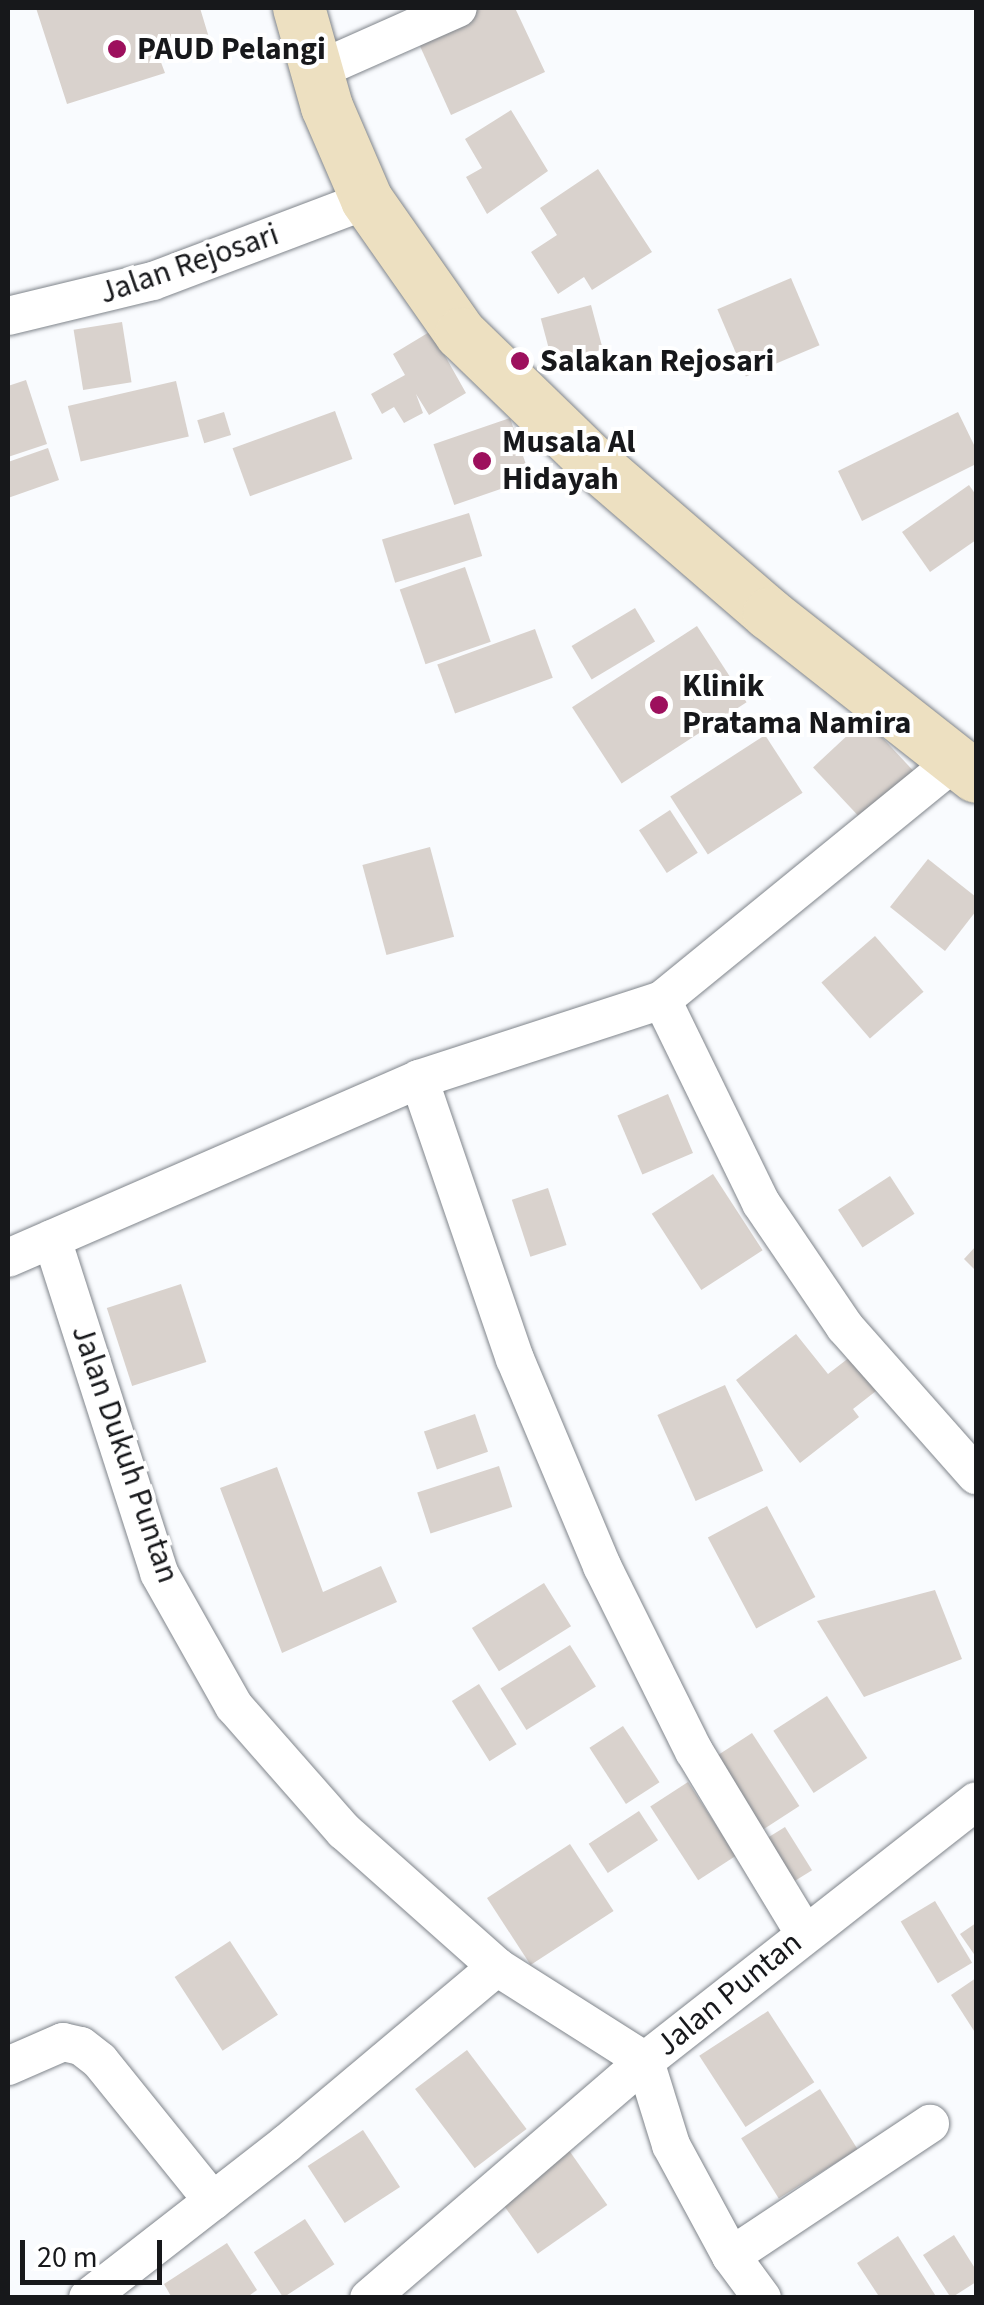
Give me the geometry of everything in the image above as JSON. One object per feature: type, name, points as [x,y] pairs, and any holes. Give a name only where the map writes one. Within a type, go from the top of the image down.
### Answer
[{"type":"main road","points":[[299,8],[316,71],[367,200],[493,370],[768,614],[965,769]]},
{"type":"street","points":[[316,71],[458,8]]},
{"type":"street","name":"Jalan Rejosari","points":[[8,316],[153,281],[367,200]]},
{"type":"street","points":[[8,1258],[419,1079],[662,1000],[965,769]]},
{"type":"street","points":[[662,1000],[761,1202],[845,1327],[976,1476]]},
{"type":"street","points":[[419,1079],[515,1359],[602,1566],[694,1751],[805,1934]]},
{"type":"street","name":"Jalan Dukuh Puntan","points":[[52,1239],[159,1572],[234,1706],[344,1831],[497,1967],[645,2062]]},
{"type":"street","name":"Jalan Puntan","points":[[762,2298],[730,2256],[671,2146],[645,2062],[976,1801]]},
{"type":"street","points":[[88,2298],[213,2201],[497,1967]]},
{"type":"street","points":[[8,2066],[44,2047],[81,2046],[100,2061],[213,2201]]},
{"type":"street","points":[[369,2298],[645,2062]]},
{"type":"street","points":[[730,2256],[930,2124]]},
{"type":"building","name":"PAUD Pelangi","points":[[36,8],[200,8],[210,41],[159,57],[165,73],[67,104]]},
{"type":"building","points":[[475,8],[515,8],[545,72],[451,115],[415,35]]},
{"type":"building","points":[[511,110],[548,171],[487,214],[466,177],[482,168],[465,139]]},
{"type":"building","points":[[598,169],[652,252],[592,290],[584,277],[558,294],[531,252],[557,235],[540,208]]},
{"type":"building","points":[[791,278],[820,345],[746,376],[717,309]]},
{"type":"building","points":[[591,305],[603,349],[553,363],[541,318]]},
{"type":"building","points":[[122,322],[132,382],[83,390],[74,330]]},
{"type":"building","points":[[431,331],[466,393],[429,415],[416,394],[423,413],[404,423],[394,407],[382,414],[371,394],[405,375],[393,354]]},
{"type":"building","points":[[26,380],[47,444],[8,457],[8,386]]},
{"type":"building","points":[[176,381],[189,437],[81,462],[68,406]]},
{"type":"building","points":[[335,411],[352,459],[250,496],[233,448]]},
{"type":"building","points":[[224,412],[231,435],[204,443],[197,420]]},
{"type":"building","points":[[958,412],[976,449],[976,464],[862,521],[838,471]]},
{"type":"building","name":"Musala Al Hidayah","points":[[510,418],[531,479],[454,505],[433,444]]},
{"type":"building","points":[[48,448],[59,480],[8,498],[8,462]]},
{"type":"building","points":[[969,485],[976,495],[976,540],[930,572],[902,532]]},
{"type":"building","points":[[469,513],[482,556],[395,583],[382,540]]},
{"type":"building","points":[[465,567],[491,642],[425,664],[400,589]]},
{"type":"building","points":[[635,608],[655,641],[592,680],[572,646]]},
{"type":"building","name":"Klinik Pratama Namira","points":[[697,626],[747,702],[622,783],[572,707]]},
{"type":"building","points":[[535,629],[553,678],[455,713],[437,665]]},
{"type":"building","points":[[865,719],[914,772],[862,820],[813,767]]},
{"type":"building","points":[[765,735],[803,793],[708,854],[670,797]]},
{"type":"building","points":[[670,810],[698,853],[667,873],[639,830]]},
{"type":"building","points":[[430,847],[454,937],[386,955],[362,865]]},
{"type":"building","points":[[928,859],[976,897],[976,911],[945,951],[890,907]]},
{"type":"building","points":[[875,936],[924,992],[870,1038],[821,983]]},
{"type":"building","points":[[668,1094],[693,1153],[642,1174],[617,1115]]},
{"type":"building","points":[[713,1174],[763,1250],[701,1290],[652,1214]]},
{"type":"building","points":[[890,1176],[915,1214],[863,1248],[838,1210]]},
{"type":"building","points":[[548,1188],[567,1245],[530,1257],[512,1200]]},
{"type":"building","points":[[976,1246],[976,1271],[964,1259]]},
{"type":"building","points":[[181,1284],[206,1362],[132,1386],[107,1308]]},
{"type":"building","points":[[796,1334],[828,1374],[850,1357],[876,1391],[853,1409],[859,1417],[800,1463],[736,1380]]},
{"type":"building","points":[[725,1385],[763,1471],[696,1501],[657,1415]]},
{"type":"building","points":[[475,1414],[488,1452],[437,1469],[424,1432]]},
{"type":"building","points":[[499,1466],[512,1507],[430,1533],[417,1493]]},
{"type":"building","points":[[277,1467],[323,1592],[381,1566],[397,1602],[282,1653],[220,1488]]},
{"type":"building","points":[[767,1506],[815,1597],[756,1628],[708,1537]]},
{"type":"building","points":[[544,1583],[571,1626],[499,1671],[472,1628]]},
{"type":"building","points":[[935,1590],[962,1659],[864,1697],[817,1621]]},
{"type":"building","points":[[570,1645],[596,1687],[526,1730],[500,1688]]},
{"type":"building","points":[[479,1684],[517,1744],[489,1761],[452,1701]]},
{"type":"building","points":[[827,1696],[867,1758],[814,1793],[773,1731]]},
{"type":"building","points":[[623,1726],[659,1782],[626,1804],[589,1748]]},
{"type":"building","points":[[752,1733],[799,1806],[761,1831],[713,1758]]},
{"type":"building","points":[[688,1782],[736,1856],[698,1880],[650,1807]]},
{"type":"building","points":[[639,1811],[658,1840],[608,1873],[589,1844]]},
{"type":"building","points":[[785,1827],[812,1870],[781,1890],[754,1847]]},
{"type":"building","points":[[570,1844],[614,1911],[531,1965],[487,1898]]},
{"type":"building","points":[[935,1901],[972,1963],[938,1983],[901,1922]]},
{"type":"building","points":[[976,1923],[976,1957],[960,1934]]},
{"type":"building","points":[[230,1941],[278,2015],[223,2051],[175,1977]]},
{"type":"building","points":[[976,1978],[976,2034],[951,1995]]},
{"type":"building","points":[[768,2011],[814,2082],[746,2127],[699,2056]]},
{"type":"building","points":[[467,2050],[527,2129],[475,2168],[415,2089]]},
{"type":"building","points":[[820,2089],[858,2149],[779,2198],[741,2138]]},
{"type":"building","points":[[363,2130],[400,2187],[345,2223],[308,2166]]},
{"type":"building","points":[[566,2146],[607,2205],[538,2254],[496,2195]]},
{"type":"building","points":[[305,2219],[334,2264],[283,2298],[254,2252]]},
{"type":"building","points":[[954,2235],[976,2270],[976,2282],[951,2298],[923,2255]]},
{"type":"building","points":[[898,2236],[937,2298],[880,2298],[857,2263]]},
{"type":"building","points":[[227,2243],[257,2290],[246,2298],[172,2298],[164,2284]]},
{"type":"place","name":"PAUD Pelangi","points":[[117,49]]},
{"type":"place","name":"Salakan Rejosari","points":[[520,361]]},
{"type":"place","name":"Musala Al Hidayah","points":[[482,461]]},
{"type":"place","name":"Klinik Pratama Namira","points":[[659,705]]}]
